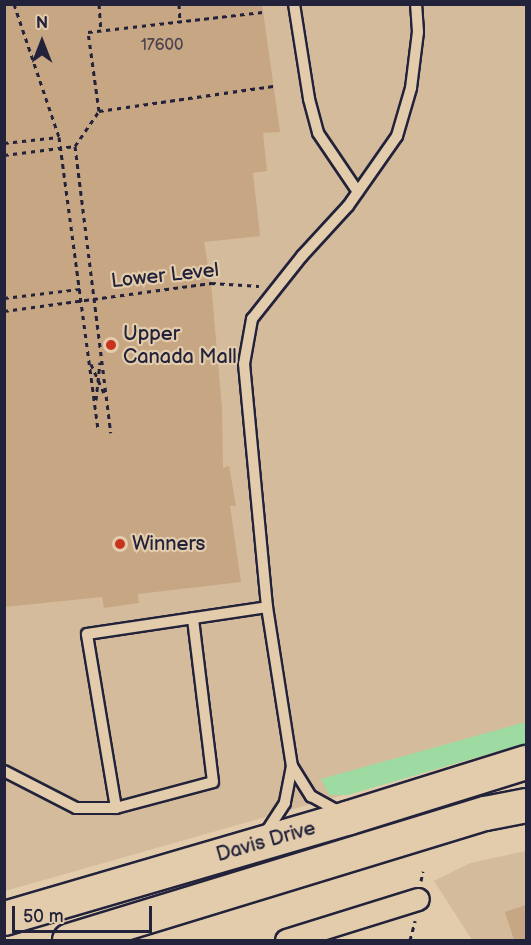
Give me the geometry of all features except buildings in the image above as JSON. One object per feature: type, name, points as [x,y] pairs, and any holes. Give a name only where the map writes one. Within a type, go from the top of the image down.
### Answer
[{"type":"main road","name":"Davis Drive","points":[[4,918],[526,763]]},
{"type":"main road","points":[[485,813],[526,794]]},
{"type":"main road","name":"Davis Drive","points":[[69,940],[485,813],[526,805]]},
{"type":"street","points":[[286,940],[418,899]]},
{"type":"lane","points":[[294,4],[309,99],[318,133],[358,192]]},
{"type":"lane","points":[[258,844],[285,803],[292,766],[267,607],[244,364],[252,319],[358,192],[397,136],[411,88],[418,32],[416,4]]},
{"type":"lane","points":[[116,807],[87,634],[267,607]]},
{"type":"lane","points":[[4,771],[76,807],[116,807],[213,782],[193,618]]},
{"type":"lane","points":[[292,766],[311,796],[349,817]]},
{"type":"path","points":[[14,4],[59,137],[98,430]]},
{"type":"path","points":[[99,4],[101,31]]},
{"type":"path","points":[[179,4],[180,21]]},
{"type":"path","points":[[4,154],[75,146],[99,111],[88,32],[263,12]]},
{"type":"path","points":[[99,111],[273,86]]},
{"type":"path","points":[[4,143],[59,137]]},
{"type":"path","name":"Lower Level","points":[[75,146],[111,433]]},
{"type":"path","name":"Lower Level","points":[[4,311],[211,283],[278,287]]},
{"type":"path","points":[[4,298],[80,289]]},
{"type":"path","points":[[95,406],[101,357]]},
{"type":"path","points":[[89,360],[107,401]]},
{"type":"shaded area","points":[[5,5],[526,5],[526,743],[5,891]]},
{"type":"shaded area","points":[[526,851],[526,940],[472,940],[434,881],[470,863]]},
{"type":"green space","points":[[526,722],[526,743],[348,795],[329,795],[321,779]]},
{"type":"place","name":"Upper Canada Mall","points":[[111,345]]},
{"type":"place","name":"Winners","points":[[120,544]]}]
